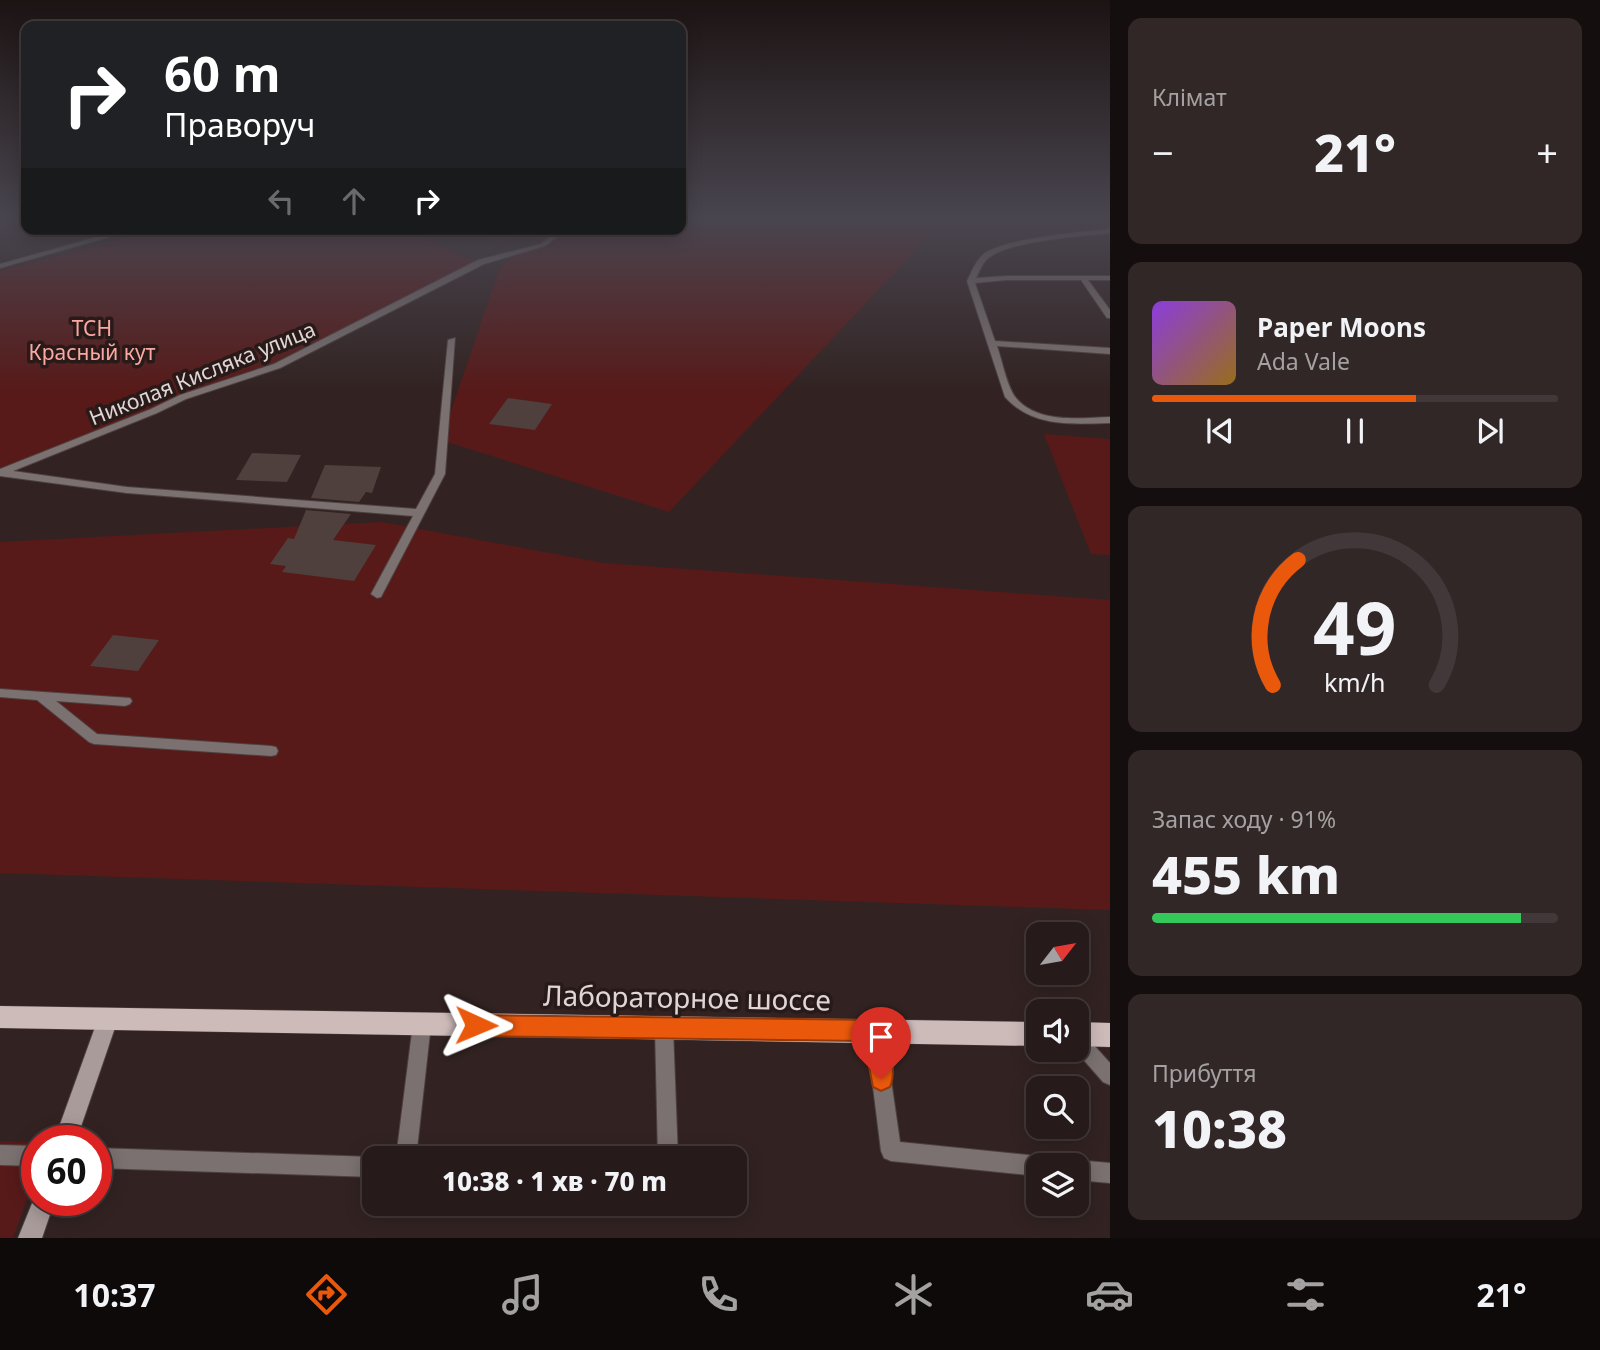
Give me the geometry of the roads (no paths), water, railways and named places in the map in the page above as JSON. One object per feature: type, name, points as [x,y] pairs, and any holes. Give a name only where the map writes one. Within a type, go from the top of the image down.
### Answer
[{"type":"main road","name":"Лабораторное шоссе","points":[[0,1017],[1026,1034]]},
{"type":"main road","points":[[71,1125],[108,1019]]},
{"type":"main road","points":[[1089,1036],[1110,1035]]},
{"type":"main road","points":[[30,1238],[38,1216]]},
{"type":"lane","name":"Николая Кисляка улица","points":[[2,473],[183,397],[277,366],[456,275]]},
{"type":"lane","points":[[974,275],[971,281],[1010,397],[1019,407],[1034,416],[1062,421],[1110,420]]},
{"type":"lane","points":[[1083,278],[1110,316]]},
{"type":"lane","points":[[971,281],[1110,278]]},
{"type":"lane","points":[[377,594],[440,474],[452,340]]},
{"type":"lane","points":[[992,343],[1110,351]]},
{"type":"lane","points":[[2,473],[127,491],[420,513]]},
{"type":"lane","points":[[0,693],[125,701]]},
{"type":"lane","points":[[40,695],[94,739],[271,751]]},
{"type":"lane","points":[[407,1146],[422,1024]]},
{"type":"lane","points":[[664,1028],[668,1146]]},
{"type":"lane","points":[[874,1031],[891,1151],[1026,1165]]},
{"type":"lane","points":[[1089,1051],[1110,1076]]},
{"type":"lane","points":[[0,1155],[21,1156]]},
{"type":"lane","points":[[112,1159],[362,1167]]},
{"type":"lane","points":[[1089,1171],[1110,1173]]},
{"type":"park label","name":"ТСН Красный кут","points":[[92,340]]}]
